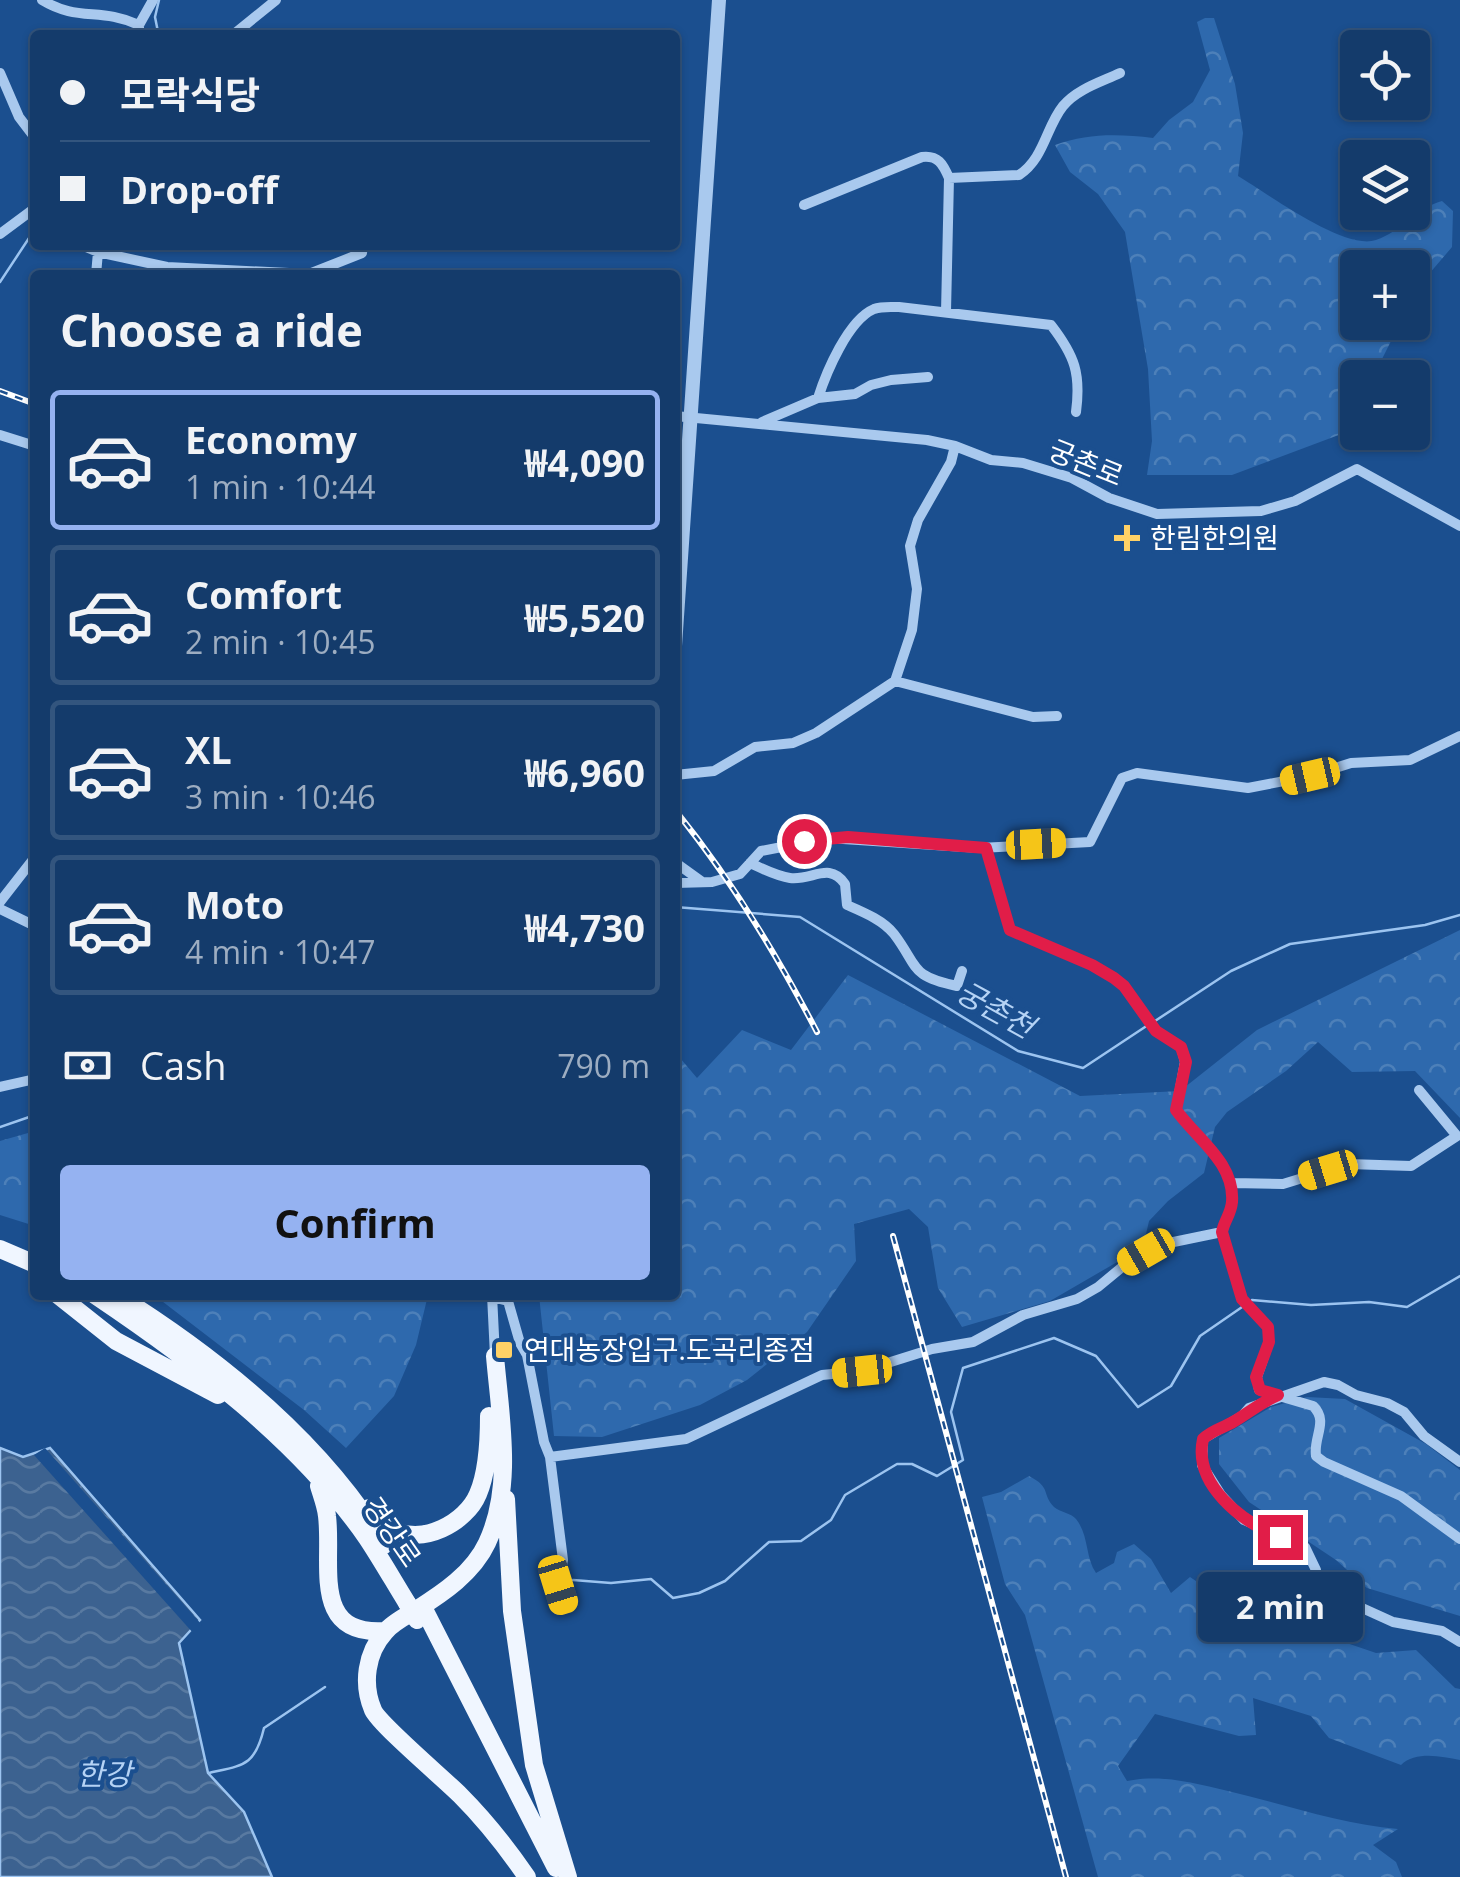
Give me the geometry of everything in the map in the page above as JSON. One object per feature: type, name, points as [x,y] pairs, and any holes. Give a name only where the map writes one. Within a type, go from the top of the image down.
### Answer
[{"type":"main road","points":[[3,1246],[30,1251]]},
{"type":"main road","points":[[3,1246],[30,1261]]},
{"type":"main road","points":[[3,1246],[30,1272]]},
{"type":"main road","points":[[64,1300],[116,1340],[250,1410]]},
{"type":"main road","name":"경강로","points":[[102,1300],[159,1338],[250,1410],[325,1478]]},
{"type":"main road","name":"경강로","points":[[124,1300],[217,1363],[275,1415],[325,1478],[412,1600],[560,1877]]},
{"type":"main road","points":[[325,1478],[403,1534],[420,1535],[444,1529],[457,1520],[478,1496],[489,1440],[494,1356]]},
{"type":"main road","points":[[494,1356],[512,1611],[534,1765],[568,1877]]},
{"type":"main road","points":[[325,1478],[327,1583],[333,1608],[352,1626],[368,1632],[385,1631],[469,1570],[487,1543],[504,1460]]},
{"type":"main road","name":"경강로","points":[[422,1617],[548,1877]]},
{"type":"main road","points":[[385,1631],[368,1666],[367,1687],[374,1714],[460,1795],[527,1877]]},
{"type":"street","points":[[42,0],[67,14],[117,15],[139,30],[153,0]]},
{"type":"street","points":[[239,30],[276,0]]},
{"type":"street","points":[[680,502],[683,416],[719,0]]},
{"type":"street","points":[[0,73],[30,131]]},
{"type":"street","points":[[950,178],[1012,175],[1026,170],[1068,100],[1120,73]]},
{"type":"street","points":[[804,204],[922,157],[938,160],[950,178],[946,312]]},
{"type":"street","points":[[0,234],[30,212]]},
{"type":"street","points":[[22,219],[30,223]]},
{"type":"street","points":[[93,250],[167,267],[228,270]]},
{"type":"street","points":[[319,270],[362,250]]},
{"type":"street","points":[[96,270],[98,252]]},
{"type":"street","points":[[818,398],[833,357],[866,314],[882,307],[1051,325],[1063,341],[1080,381],[1076,412]]},
{"type":"street","points":[[761,423],[818,398],[855,394],[890,380],[928,377]]},
{"type":"street","name":"궁촌로","points":[[683,416],[927,440],[991,460],[1022,463],[1072,478],[1109,498],[1157,514],[1261,510],[1295,501],[1357,469],[1460,526]]},
{"type":"street","points":[[0,434],[30,444]]},
{"type":"street","points":[[680,774],[714,770],[764,745],[793,744],[896,682],[908,646],[918,589],[910,546],[918,520],[951,462],[955,446]]},
{"type":"street","points":[[896,682],[1033,717],[1057,716]]},
{"type":"street","points":[[680,882],[712,882],[740,874],[761,851],[828,838],[986,848],[1090,842],[1122,778],[1138,773],[1264,787],[1351,763],[1410,760],[1460,736]]},
{"type":"street","points":[[986,848],[1010,930],[1114,978],[1151,1024],[1185,1054],[1176,1110],[1214,1154],[1232,1183],[1230,1216],[1222,1232],[1242,1299],[1268,1327],[1269,1342],[1256,1377],[1260,1390],[1313,1406],[1320,1412],[1316,1456],[1401,1496],[1460,1539]]},
{"type":"street","points":[[750,863],[793,879],[825,871],[834,873],[845,884],[847,905],[891,930],[914,968],[927,977],[957,986],[962,970]]},
{"type":"street","points":[[30,864],[0,905],[30,923]]},
{"type":"street","points":[[680,864],[698,880],[712,882]]},
{"type":"street","points":[[0,1087],[30,1079]]},
{"type":"street","points":[[1232,1183],[1283,1184],[1348,1164],[1411,1166],[1458,1134],[1419,1090]]},
{"type":"street","points":[[550,1457],[686,1439],[822,1375],[862,1371],[932,1349],[973,1342],[1022,1314],[1077,1299],[1158,1246],[1222,1232]]},
{"type":"street","points":[[492,1300],[494,1356]]},
{"type":"street","points":[[505,1300],[527,1354],[550,1457],[563,1560],[558,1585],[564,1605]]},
{"type":"street","points":[[1460,1462],[1424,1436],[1404,1412],[1356,1395],[1338,1384],[1324,1382],[1249,1408],[1203,1439],[1202,1465],[1220,1495],[1244,1520],[1305,1547],[1316,1570],[1318,1588],[1393,1622],[1442,1631],[1460,1642]]},
{"type":"green space","points":[[1214,18],[1235,84],[1243,133],[1238,176],[1326,229],[1362,241],[1376,240],[1395,230],[1430,230],[1430,207],[1442,201],[1453,211],[1452,247],[1430,273],[1430,250],[1340,250],[1340,340],[1392,340],[1382,360],[1340,360],[1340,434],[1232,475],[1147,475],[1152,441],[1148,369],[1125,232],[1098,194],[1070,172],[1055,145],[1104,136],[1153,138],[1193,102],[1210,70],[1197,22]]},
{"type":"green space","points":[[1460,930],[1460,1118],[1415,1071],[1352,1072],[1318,1042],[1286,1071],[1227,1112],[1215,1127],[1204,1173],[1149,1221],[1143,1247],[1050,1301],[962,1327],[938,1288],[928,1227],[909,1209],[854,1224],[856,1261],[807,1332],[747,1380],[700,1405],[602,1437],[554,1436],[540,1300],[680,1300],[680,1058],[697,1078],[742,1030],[791,1050],[848,975],[1080,1096],[1180,1091],[1257,1030]]},
{"type":"green space","points":[[30,1132],[30,1224],[0,1215],[0,1141]]},
{"type":"green space","points":[[161,1300],[427,1300],[416,1345],[394,1396],[346,1448],[304,1410]]},
{"type":"green space","points":[[1307,1397],[1345,1399],[1426,1444],[1460,1470],[1460,1616],[1367,1588],[1336,1560],[1249,1502],[1219,1464],[1219,1438],[1271,1407]]},
{"type":"green space","points":[[1029,1476],[1044,1487],[1054,1507],[1076,1519],[1096,1573],[1114,1563],[1117,1552],[1134,1544],[1151,1559],[1171,1593],[1190,1577],[1240,1611],[1376,1653],[1416,1650],[1460,1689],[1460,1760],[1421,1756],[1401,1765],[1329,1738],[1311,1716],[1253,1698],[1256,1735],[1239,1736],[1155,1714],[1118,1766],[1127,1781],[1153,1778],[1190,1782],[1333,1818],[1398,1829],[1373,1845],[1396,1862],[1402,1877],[1098,1877],[1025,1615],[1005,1584],[982,1497],[1001,1492]]},
{"type":"water","name":"한강","points":[[0,1448],[23,1457],[50,1448],[200,1620],[179,1643],[208,1773],[244,1812],[272,1877],[0,1877]]},
{"type":"pier","points":[[45,1448],[202,1625],[194,1634],[34,1455]]},
{"type":"waterway","points":[[158,30],[155,17],[159,0]]},
{"type":"waterway","points":[[0,282],[30,237]]},
{"type":"waterway","name":"궁촌천","points":[[680,907],[800,917],[1018,1051],[1083,1068],[1148,1025]]},
{"type":"waterway","name":"궁촌천","points":[[1155,1021],[1231,971],[1290,944],[1425,925],[1460,915]]},
{"type":"waterway","name":"궁촌천","points":[[0,1127],[30,1117]]},
{"type":"waterway","points":[[1252,1300],[1311,1305],[1369,1302],[1407,1307],[1460,1276]]},
{"type":"waterway","points":[[573,1580],[611,1583],[651,1579],[673,1598],[699,1593],[725,1581],[769,1542],[801,1541],[831,1520],[845,1495],[897,1464],[912,1464],[937,1476],[963,1460],[951,1412],[963,1368],[1054,1338],[1096,1356],[1138,1407],[1171,1386],[1200,1336],[1245,1305]]},
{"type":"waterway","points":[[209,1773],[246,1762],[257,1750],[264,1728],[325,1687]]},
{"type":"railway","points":[[0,391],[30,402]]},
{"type":"railway","points":[[680,817],[752,917],[817,1032]]},
{"type":"railway","points":[[893,1236],[1066,1877]]},
{"type":"place","name":"한림한의원","points":[[1127,538]]},
{"type":"place","name":"연대농장입구.도곡리종점","points":[[504,1350]]},
{"type":"route","points":[[804,841],[848,837],[986,848],[1010,930],[1114,978],[1156,1031],[1181,1047],[1186,1062],[1176,1110],[1214,1154],[1232,1183],[1230,1216],[1222,1232],[1242,1299],[1268,1327],[1269,1342],[1256,1377],[1260,1390],[1278,1395],[1210,1432],[1200,1451],[1202,1465],[1220,1495],[1244,1520],[1280,1537]]}]
